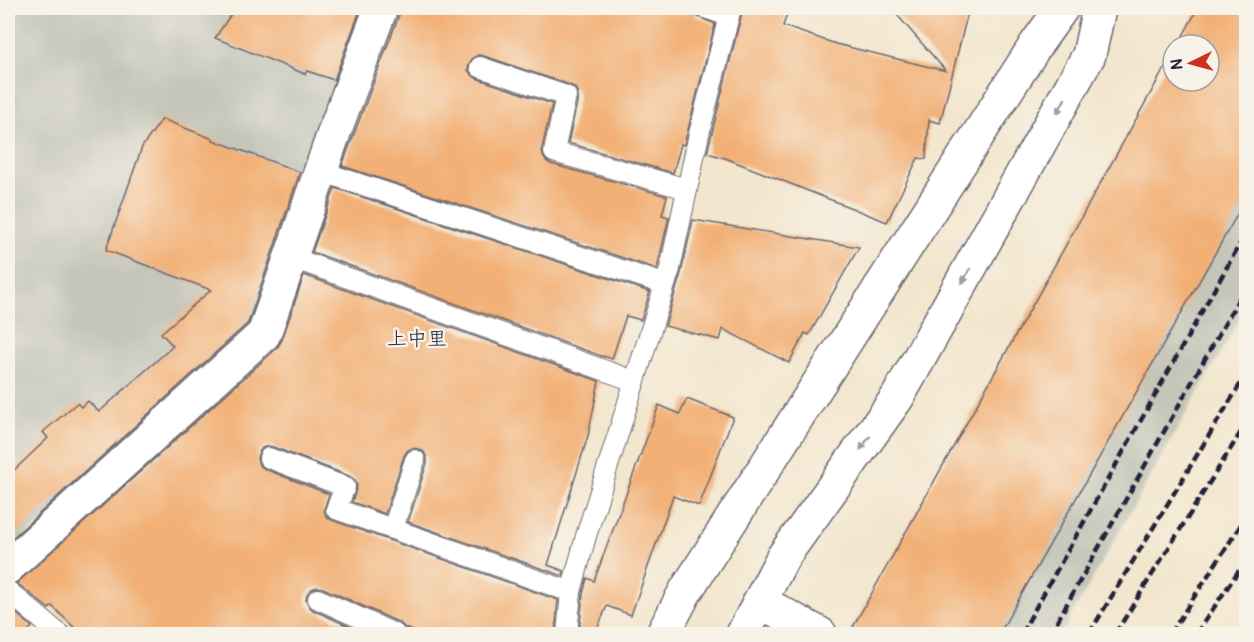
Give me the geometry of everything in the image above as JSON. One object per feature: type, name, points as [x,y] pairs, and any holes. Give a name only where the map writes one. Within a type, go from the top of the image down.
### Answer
[{"type":"street","points":[[8,567],[264,334],[320,171],[381,8]]},
{"type":"street","points":[[663,634],[685,592],[1062,8]]},
{"type":"street","points":[[743,634],[783,557],[897,398],[1089,55],[1099,9],[1096,8]]},
{"type":"street","points":[[761,602],[820,634]]},
{"type":"lane","points":[[567,634],[571,592],[586,536],[670,269],[730,12],[705,8]]},
{"type":"lane","points":[[480,67],[566,96],[554,152],[687,189]]},
{"type":"lane","points":[[320,171],[664,284]]},
{"type":"lane","points":[[290,257],[634,381]]},
{"type":"lane","points":[[269,458],[345,487],[336,509],[571,592]]},
{"type":"lane","points":[[393,529],[415,460]]},
{"type":"lane","points":[[8,591],[59,634]]},
{"type":"lane","points":[[318,599],[395,634]]},
{"type":"shaded area","points":[[8,8],[369,8],[255,327],[8,552]]},
{"type":"shaded area","points":[[1198,8],[1246,8],[1246,317],[1242,315],[1061,634],[849,634],[1161,75],[1161,93],[1221,93],[1221,33],[1184,33]]},
{"type":"building","points":[[235,8],[361,8],[334,80],[307,71],[305,74],[215,38]]},
{"type":"building","points":[[399,8],[693,8],[696,16],[715,24],[684,145],[681,144],[673,173],[568,143],[578,98],[575,88],[570,85],[484,56],[478,55],[469,64],[468,70],[476,78],[552,104],[542,149],[546,161],[667,196],[662,215],[669,217],[657,269],[342,166],[399,15]]},
{"type":"building","points":[[743,8],[789,8],[783,26],[836,44],[946,71],[891,8],[969,8],[940,123],[929,120],[926,159],[918,158],[887,222],[707,153]]},
{"type":"building","points":[[1198,8],[1246,8],[1246,199],[999,634],[849,634],[1161,75],[1161,93],[1221,93],[1221,33],[1184,33]]},
{"type":"building","points":[[162,119],[300,172],[248,323],[8,542],[8,476],[48,438],[43,432],[77,403],[81,407],[88,401],[99,412],[173,346],[161,333],[211,290],[106,250],[142,147]]},
{"type":"building","points":[[335,188],[650,292],[641,320],[626,316],[612,359],[312,252]]},
{"type":"building","points":[[693,220],[859,247],[809,335],[805,333],[789,363],[723,329],[720,340],[665,326],[681,273]]},
{"type":"building","points":[[304,275],[599,381],[588,436],[548,565],[564,571],[563,576],[408,522],[427,463],[424,452],[419,449],[412,448],[404,456],[385,514],[352,502],[357,486],[355,480],[349,476],[268,446],[262,448],[257,459],[259,465],[265,469],[329,494],[324,510],[326,516],[332,520],[558,600],[555,634],[421,634],[317,587],[307,594],[306,600],[309,606],[313,610],[362,632],[361,634],[81,634],[52,606],[49,609],[17,583],[277,348],[282,340]]},
{"type":"building","points":[[687,399],[733,417],[699,506],[673,496],[631,615],[607,606],[595,634],[579,634],[587,578],[594,581],[659,405],[680,414]]},
{"type":"building","points":[[8,606],[32,627],[25,634],[8,634]]},
{"type":"railway","points":[[1021,634],[1246,233]]},
{"type":"railway","points":[[1050,634],[1246,286]]},
{"type":"railway","points":[[1089,634],[1246,375]]},
{"type":"railway","points":[[1115,634],[1246,424]]},
{"type":"railway","points":[[1170,634],[1246,517]]},
{"type":"railway","points":[[1196,634],[1246,560]]},
{"type":"district","name":"上中里","points":[[417,338]]}]
